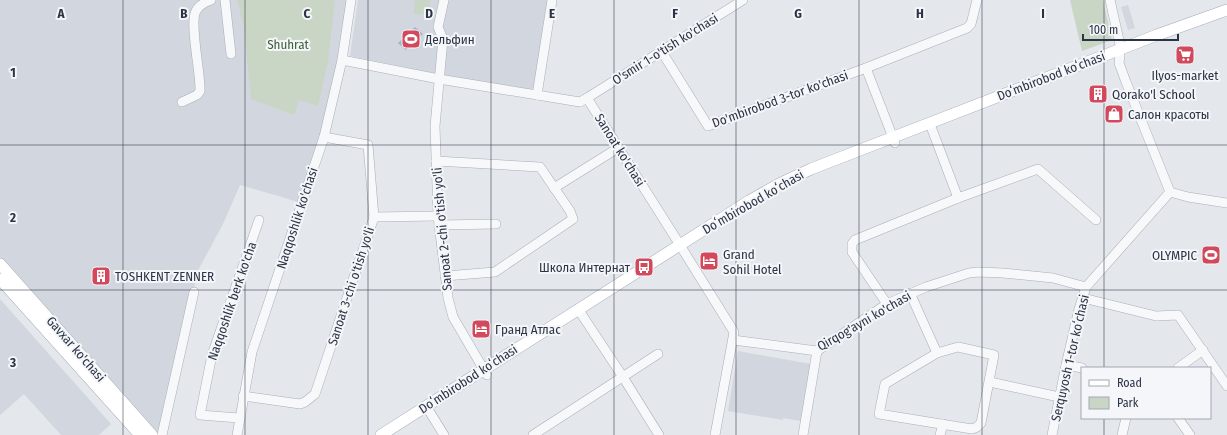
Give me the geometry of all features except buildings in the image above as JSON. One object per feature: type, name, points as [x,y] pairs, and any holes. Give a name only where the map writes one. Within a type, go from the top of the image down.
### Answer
[{"type":"main road","name":"Doʻmbirobod koʻchasi","points":[[1120,55],[1227,10]]},
{"type":"main road","name":"Doʻmbirobod koʻchasi","points":[[392,435],[428,409],[681,247],[767,196],[812,174],[894,140],[1185,30],[1227,16]]},
{"type":"main road","name":"Gavxar ko'chasi","points":[[0,264],[152,435]]},
{"type":"main road","name":"Gavxar ko'chasi","points":[[0,279],[140,435]]},
{"type":"main road","name":"Doʻmbirobod koʻchasi","points":[[381,435],[428,409]]},
{"type":"street","points":[[182,102],[196,95],[200,91],[194,23],[196,11],[203,3],[211,0]]},
{"type":"street","points":[[225,0],[231,54]]},
{"type":"street","name":"Naqqoshlik ko'chasi","points":[[237,435],[252,352],[324,137],[342,60],[351,0]]},
{"type":"street","name":"Sanoat 2-chi o'tish yo'li","points":[[444,0],[438,26],[443,39],[435,126],[439,220],[445,276],[451,314],[485,372]]},
{"type":"street","points":[[537,95],[552,0]]},
{"type":"street","name":"O'smir 1-o'tish ko'chasi","points":[[587,98],[743,0]]},
{"type":"street","name":"Do'mbirobod 3-tor ko'chasi","points":[[662,52],[708,126],[866,68],[967,28],[971,24],[977,0]]},
{"type":"street","points":[[1110,0],[1120,55],[1170,192],[1188,197],[1227,203]]},
{"type":"street","points":[[342,60],[580,102],[587,98]]},
{"type":"street","points":[[866,68],[894,140]]},
{"type":"street","name":"Sanoat ko'chasi","points":[[587,98],[734,332],[733,340]]},
{"type":"street","points":[[931,126],[958,198]]},
{"type":"street","name":"Sanoat 3-chi o'tish yo'li","points":[[243,396],[300,404],[306,402],[315,394],[374,218],[368,145],[324,137]]},
{"type":"street","points":[[554,188],[618,148]]},
{"type":"street","points":[[436,161],[540,167],[570,211],[572,219],[495,272],[445,276]]},
{"type":"street","points":[[886,304],[852,252],[853,242],[958,198],[1038,169],[1096,220]]},
{"type":"street","name":"Serquyosh 1-tor koʻchasi","points":[[1052,435],[1066,365],[1086,287],[1170,192]]},
{"type":"street","points":[[374,218],[496,224]]},
{"type":"street","name":"Naqqoshlik berk ko'cha","points":[[239,418],[200,415],[212,355],[259,220]]},
{"type":"street","name":"Qirqog'ayni ko'chasi","points":[[733,340],[817,351],[886,304],[940,281],[978,272],[1053,278],[1086,287]]},
{"type":"street","points":[[162,435],[194,292]]},
{"type":"street","points":[[910,293],[938,353]]},
{"type":"street","points":[[1083,298],[1156,316],[1178,315],[1227,386]]},
{"type":"street","points":[[580,312],[659,435]]},
{"type":"street","points":[[715,435],[733,340]]},
{"type":"street","points":[[958,347],[994,355],[990,382],[979,425],[972,429],[879,414],[885,384],[938,353],[958,347]]},
{"type":"street","points":[[1179,367],[1203,350]]},
{"type":"street","points":[[803,435],[817,351]]},
{"type":"street","points":[[533,435],[658,354]]},
{"type":"street","points":[[1066,365],[1081,368]]},
{"type":"street","points":[[990,382],[1059,397]]},
{"type":"street","points":[[428,409],[444,435]]},
{"type":"street","points":[[1122,435],[1126,419]]},
{"type":"street","points":[[1179,419],[1190,435]]},
{"type":"street","points":[[940,435],[943,424]]},
{"type":"shaded area","points":[[0,0],[351,0],[342,60],[303,204],[240,185],[223,224],[196,274],[194,292],[162,435],[152,435],[0,264]]},
{"type":"shaded area","points":[[358,0],[548,0],[535,91],[350,56]]},
{"type":"shaded area","points":[[1128,5],[1135,28],[1128,30],[1121,7]]},
{"type":"shaded area","points":[[0,299],[111,424],[99,435],[61,435],[24,394],[0,415]]},
{"type":"shaded area","points":[[738,351],[811,364],[801,421],[783,418],[783,420],[728,411]]},
{"type":"green space","name":"Shuhrat","points":[[237,0],[335,0],[328,62],[318,106],[299,100],[294,115],[251,99],[244,27]]},
{"type":"green space","points":[[415,0],[430,0],[429,15],[414,14]]},
{"type":"green space","points":[[1070,0],[1103,0],[1112,40],[1082,51]]},
{"type":"water","name":"Дельфин","points":[[415,27],[423,34],[406,50],[398,43]]},
{"type":"place","name":"Дельфин","points":[[411,39]]},
{"type":"place","name":"Ilyos-market","points":[[1185,55]]},
{"type":"place","name":"Qorako'l School","points":[[1098,94]]},
{"type":"place","name":"Салон красоты","points":[[1114,114]]},
{"type":"place","name":"OLYMPIC","points":[[1211,255]]},
{"type":"place","name":"Grand Sohil Hotel","points":[[709,261]]},
{"type":"place","name":"Школа Интернат","points":[[644,267]]},
{"type":"place","name":"TOSHKENT ZENNER","points":[[101,276]]},
{"type":"place","name":"Гранд Атлас","points":[[481,329]]}]
